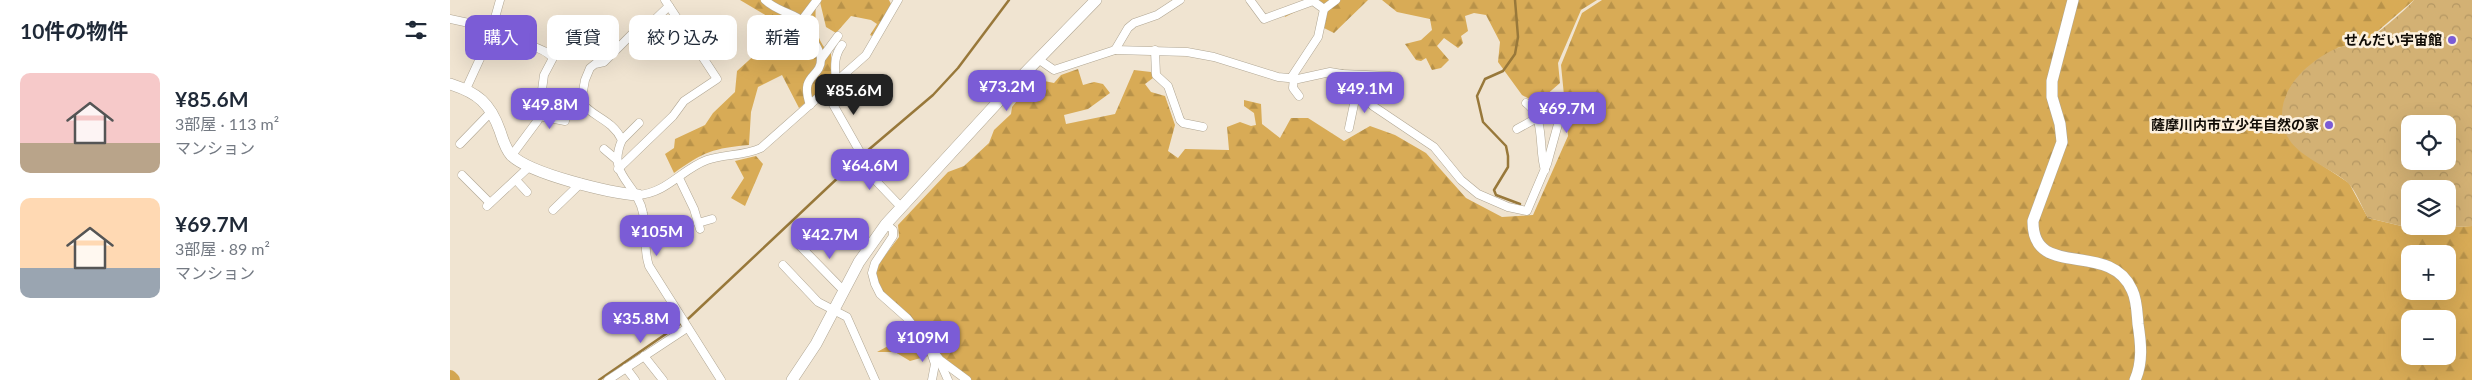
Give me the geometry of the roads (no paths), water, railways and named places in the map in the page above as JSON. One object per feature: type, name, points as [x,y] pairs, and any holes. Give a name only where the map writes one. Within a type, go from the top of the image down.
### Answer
[{"type":"street","points":[[496,15],[500,0]]},
{"type":"street","points":[[765,0],[789,15]]},
{"type":"street","points":[[806,15],[817,0]]},
{"type":"street","points":[[450,84],[466,89],[482,100],[492,111],[505,147],[512,155],[530,166],[622,194],[648,194],[679,178],[706,160],[752,152],[761,148],[856,66],[872,47],[898,0]]},
{"type":"street","points":[[792,380],[834,311],[859,262],[886,224],[1038,59],[1096,0]]},
{"type":"street","points":[[1115,50],[1134,22],[1157,15],[1180,0]]},
{"type":"street","points":[[1250,0],[1264,19],[1269,19],[1313,1],[1324,9]]},
{"type":"street","points":[[1299,96],[1293,88],[1292,78],[1318,37],[1324,9],[1336,0]]},
{"type":"street","points":[[2074,0],[2052,81],[2052,97],[2060,124],[2062,142],[2033,221],[2032,234],[2037,244],[2045,252],[2056,256],[2101,262],[2115,269],[2125,278],[2132,290],[2137,308],[2142,351],[2135,380]]},
{"type":"street","points":[[618,169],[674,116],[684,101],[717,79],[667,3],[646,28],[634,32],[604,62],[595,64],[585,80],[581,102],[584,106],[607,120],[622,140]]},
{"type":"street","points":[[450,19],[465,22]]},
{"type":"street","points":[[810,105],[806,85],[821,59],[838,36]]},
{"type":"street","points":[[836,83],[834,60],[836,53],[842,45]]},
{"type":"street","points":[[512,155],[539,116],[544,75],[552,58],[548,52],[537,49]]},
{"type":"street","points":[[1038,59],[1054,70],[1115,50],[1155,50],[1188,52],[1214,57],[1278,77],[1292,78],[1330,72],[1390,76]]},
{"type":"street","points":[[1155,50],[1156,75],[1168,86],[1180,120],[1183,123],[1203,127]]},
{"type":"street","points":[[819,55],[821,59]]},
{"type":"street","points":[[466,89],[479,60]]},
{"type":"street","points":[[1342,74],[1373,106],[1434,147],[1461,180],[1478,194],[1508,207],[1528,211],[1560,117],[1575,98]]},
{"type":"street","points":[[1349,128],[1354,104],[1350,83]]},
{"type":"street","points":[[826,92],[878,182],[901,207]]},
{"type":"street","points":[[1526,103],[1531,106],[1540,125],[1540,147],[1544,168]]},
{"type":"street","points":[[460,144],[492,111]]},
{"type":"street","points":[[539,116],[565,121]]},
{"type":"street","points":[[1516,129],[1537,118]]},
{"type":"street","points":[[638,123],[622,140],[617,160],[618,169],[623,178],[638,195],[643,213],[645,256],[649,266],[721,380]]},
{"type":"street","points":[[604,150],[617,160]]},
{"type":"street","points":[[462,175],[488,205],[530,166]]},
{"type":"street","points":[[1534,169],[1544,168]]},
{"type":"street","points":[[679,178],[694,209],[699,226],[712,219]]},
{"type":"street","points":[[516,180],[527,192]]},
{"type":"street","points":[[553,210],[582,183]]},
{"type":"street","points":[[886,224],[893,230],[894,236],[875,263],[872,273],[880,294],[906,318],[940,360],[967,380]]},
{"type":"street","points":[[799,245],[844,291]]},
{"type":"street","points":[[783,264],[818,302],[847,317],[875,380]]},
{"type":"street","points":[[608,380],[644,356],[685,324]]},
{"type":"street","points":[[929,346],[935,364],[932,380]]},
{"type":"street","points":[[644,356],[663,380]]},
{"type":"street","points":[[940,360],[948,380]]},
{"type":"street","points":[[626,368],[635,380]]},
{"type":"waterway","points":[[599,380],[689,318],[860,157],[933,95],[958,68],[1009,0]]},
{"type":"waterway","points":[[1515,0],[1518,37],[1515,54],[1503,71],[1485,79],[1477,96],[1483,122],[1506,146],[1508,156],[1508,167],[1494,190],[1496,195],[1520,204]]},
{"type":"waterway","points":[[450,377],[453,380]]},
{"type":"place","name":"せんだい宇宙館","points":[[2452,40]]},
{"type":"place","name":"薩摩川内市立少年自然の家","points":[[2329,125]]}]
